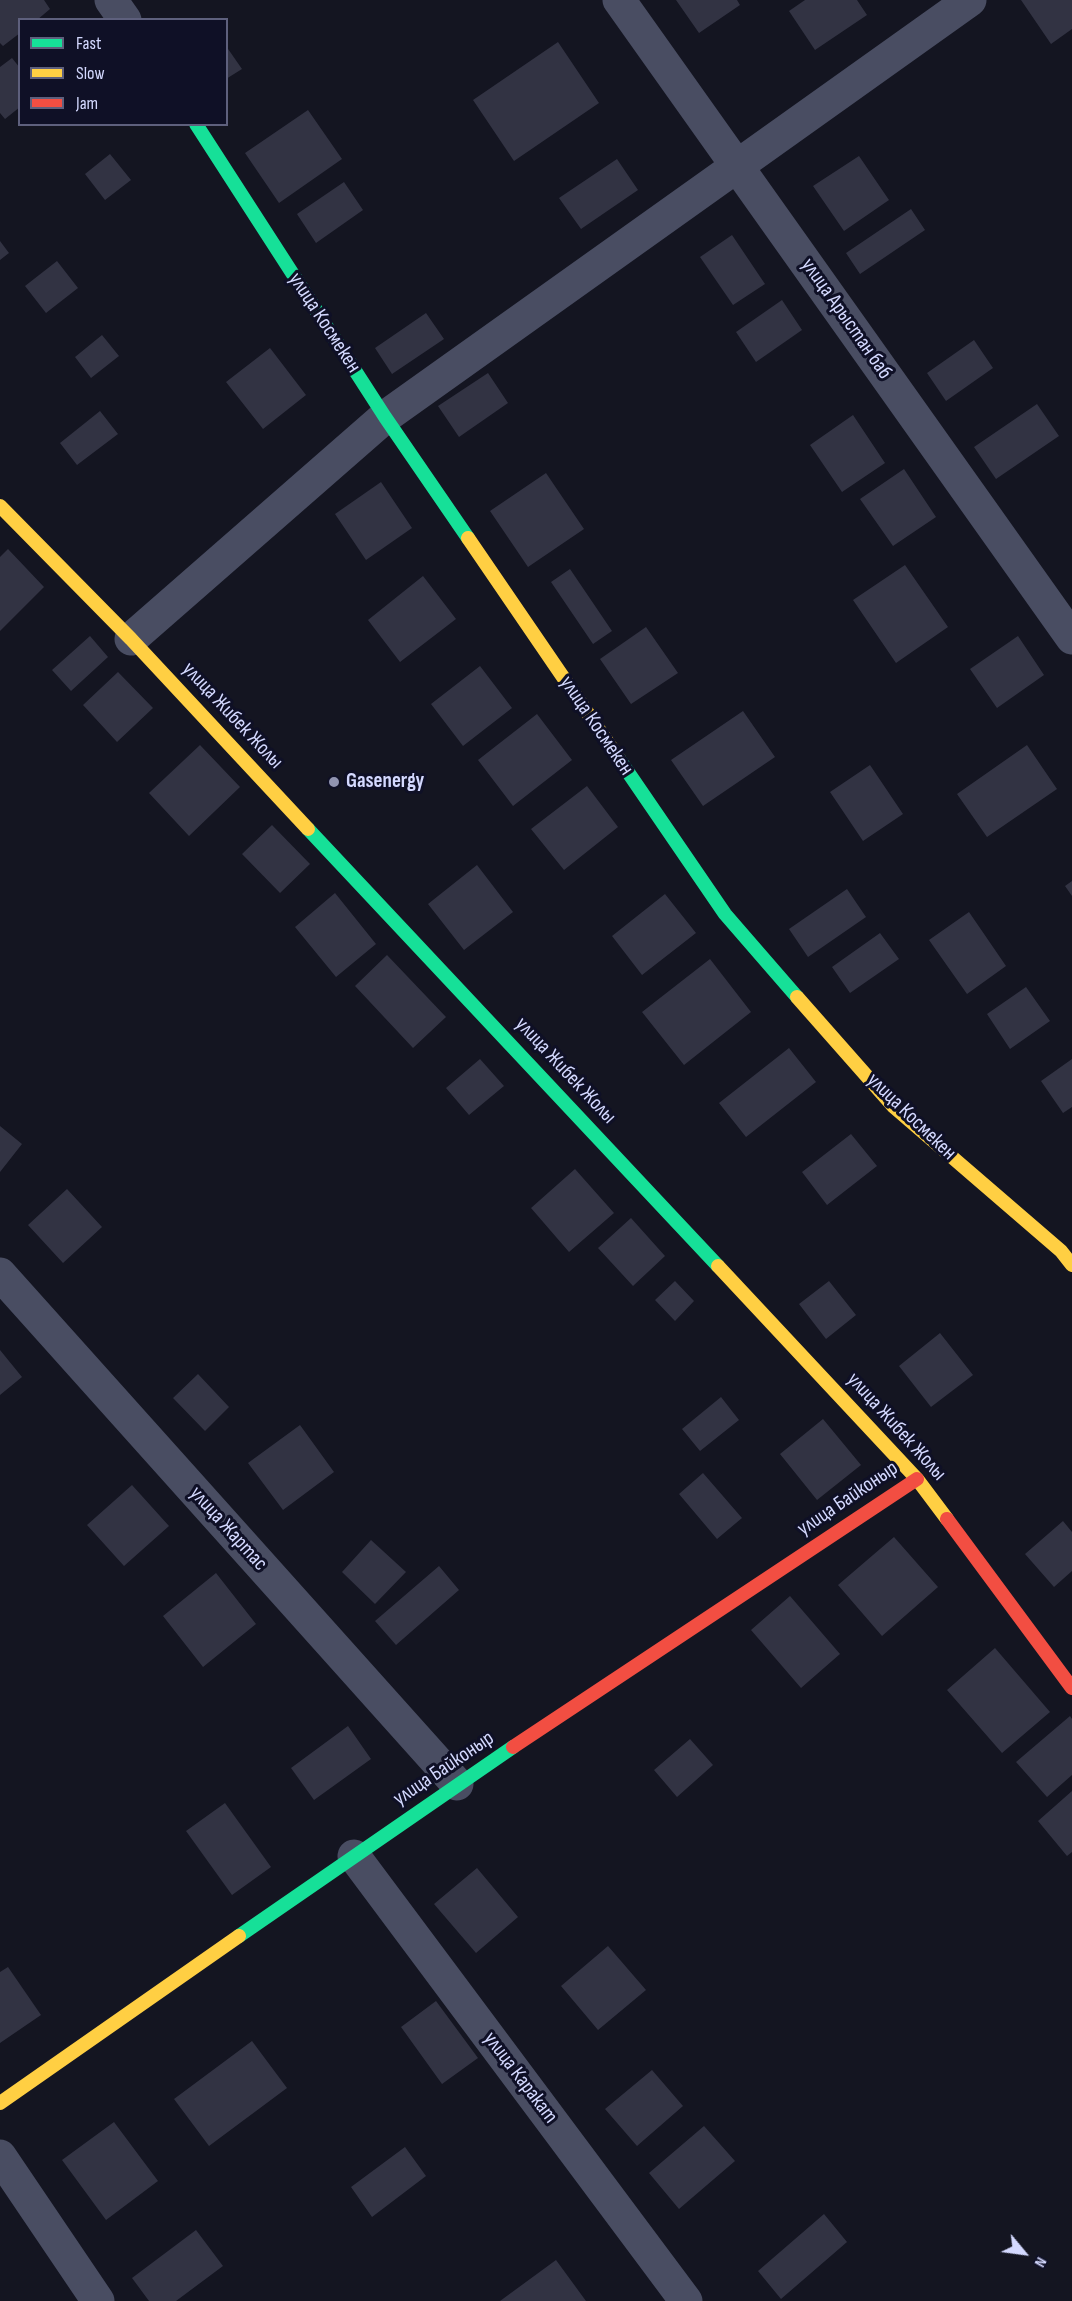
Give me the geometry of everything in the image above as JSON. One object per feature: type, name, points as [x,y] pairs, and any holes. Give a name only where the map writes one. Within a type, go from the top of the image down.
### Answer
[{"type":"street","points":[[111,0],[124,18]]},
{"type":"street","name":"улица Арыстан баб","points":[[619,0],[1072,638]]},
{"type":"street","points":[[131,639],[385,417],[970,0]]},
{"type":"street","name":"улица Космекен","points":[[197,126],[385,417],[725,914],[894,1107],[1061,1251],[1072,1265]]},
{"type":"street","name":"улица Жибек Жолы","points":[[0,506],[131,639],[917,1479],[1072,1688]]},
{"type":"street","name":"улица Жартас","points":[[0,1274],[457,1784]]},
{"type":"street","name":"улица Байконыр","points":[[0,2103],[457,1784],[917,1479]]},
{"type":"street","name":"улица Каракат","points":[[354,1856],[686,2301]]},
{"type":"street","points":[[0,2156],[98,2301]]},
{"type":"building","points":[[0,0],[44,0],[50,9],[39,18],[18,18],[18,35],[3,46],[0,43]]},
{"type":"building","points":[[676,0],[737,0],[740,5],[699,33]]},
{"type":"building","points":[[805,0],[857,0],[867,15],[815,50],[789,11]]},
{"type":"building","points":[[1021,0],[1072,0],[1072,29],[1051,44]]},
{"type":"building","points":[[558,42],[599,103],[514,161],[473,100]]},
{"type":"building","points":[[228,49],[242,69],[228,78]]},
{"type":"building","points":[[12,58],[18,66],[18,109],[5,119],[0,113],[0,67]]},
{"type":"building","points":[[308,110],[342,159],[279,203],[245,153]]},
{"type":"building","points":[[110,154],[131,180],[105,200],[85,174]]},
{"type":"building","points":[[859,156],[889,200],[844,231],[813,186]]},
{"type":"building","points":[[617,159],[638,190],[581,229],[559,198]]},
{"type":"building","points":[[344,182],[363,210],[316,243],[297,214]]},
{"type":"building","points":[[911,209],[925,230],[860,274],[846,253]]},
{"type":"building","points":[[732,235],[765,284],[733,305],[700,257]]},
{"type":"building","points":[[0,241],[9,253],[0,260]]},
{"type":"building","points":[[57,261],[78,288],[46,313],[25,286]]},
{"type":"building","points":[[782,300],[802,330],[756,362],[736,332]]},
{"type":"building","points":[[426,313],[444,339],[392,374],[375,348]]},
{"type":"building","points":[[102,335],[119,356],[91,378],[75,357]]},
{"type":"building","points":[[974,340],[993,368],[946,401],[927,373]]},
{"type":"building","points":[[270,348],[306,395],[263,429],[226,382]]},
{"type":"building","points":[[488,373],[508,403],[459,437],[438,406]]},
{"type":"building","points":[[1037,404],[1059,436],[996,479],[974,447]]},
{"type":"building","points":[[100,411],[118,434],[77,465],[60,443]]},
{"type":"building","points":[[853,415],[885,463],[842,492],[810,445]]},
{"type":"building","points":[[904,469],[936,517],[893,546],[860,499]]},
{"type":"building","points":[[546,473],[584,529],[528,567],[490,511]]},
{"type":"building","points":[[381,482],[412,528],[366,560],[335,514]]},
{"type":"building","points":[[8,549],[44,587],[0,631],[0,557]]},
{"type":"building","points":[[905,565],[948,627],[896,663],[853,600]]},
{"type":"building","points":[[570,569],[612,631],[593,644],[551,582]]},
{"type":"building","points":[[423,576],[456,619],[400,662],[368,620]]},
{"type":"building","points":[[646,627],[678,673],[631,704],[600,659]]},
{"type":"building","points":[[90,636],[108,657],[71,691],[52,670]]},
{"type":"building","points":[[1018,636],[1044,675],[997,708],[970,669]]},
{"type":"building","points":[[480,666],[512,708],[463,746],[431,704]]},
{"type":"building","points":[[118,672],[153,708],[117,742],[83,705]]},
{"type":"building","points":[[743,711],[775,757],[703,806],[671,760]]},
{"type":"building","points":[[537,714],[572,760],[513,806],[478,760]]},
{"type":"building","points":[[200,745],[240,787],[189,836],[149,793]]},
{"type":"building","points":[[1027,745],[1057,789],[987,837],[957,794]]},
{"type":"building","points":[[870,765],[903,814],[863,841],[830,792]]},
{"type":"building","points":[[587,786],[618,827],[564,870],[531,829]]},
{"type":"building","points":[[272,825],[310,864],[280,893],[242,854]]},
{"type":"building","points":[[477,865],[513,912],[464,950],[428,904]]},
{"type":"building","points":[[1072,881],[1072,896],[1065,886]]},
{"type":"building","points":[[847,889],[866,917],[808,957],[789,929]]},
{"type":"building","points":[[335,893],[376,944],[336,977],[295,927]]},
{"type":"building","points":[[665,894],[696,933],[642,975],[612,936]]},
{"type":"building","points":[[969,912],[1006,966],[967,994],[929,940]]},
{"type":"building","points":[[880,933],[899,959],[850,993],[832,967]]},
{"type":"building","points":[[387,955],[446,1017],[413,1048],[355,986]]},
{"type":"building","points":[[710,959],[751,1012],[684,1065],[642,1012]]},
{"type":"building","points":[[1026,987],[1050,1021],[1010,1049],[987,1014]]},
{"type":"building","points":[[789,1048],[816,1082],[746,1137],[719,1103]]},
{"type":"building","points":[[480,1059],[504,1086],[469,1115],[446,1088]]},
{"type":"building","points":[[1072,1059],[1072,1107],[1063,1113],[1041,1081]]},
{"type":"building","points":[[0,1126],[22,1144],[0,1172]]},
{"type":"building","points":[[851,1134],[877,1166],[827,1205],[802,1172]]},
{"type":"building","points":[[575,1169],[614,1213],[569,1252],[531,1208]]},
{"type":"building","points":[[67,1189],[102,1227],[63,1263],[28,1225]]},
{"type":"building","points":[[631,1218],[665,1256],[633,1286],[598,1248]]},
{"type":"building","points":[[675,1281],[694,1301],[675,1321],[655,1300]]},
{"type":"building","points":[[829,1281],[856,1315],[826,1339],[799,1304]]},
{"type":"building","points":[[940,1333],[973,1375],[931,1407],[899,1366]]},
{"type":"building","points":[[0,1350],[22,1377],[0,1395]]},
{"type":"building","points":[[198,1374],[229,1407],[205,1431],[173,1398]]},
{"type":"building","points":[[721,1397],[739,1420],[700,1451],[682,1429]]},
{"type":"building","points":[[823,1419],[861,1465],[817,1500],[780,1454]]},
{"type":"building","points":[[300,1425],[334,1472],[283,1510],[248,1463]]},
{"type":"building","points":[[703,1473],[742,1518],[717,1539],[679,1494]]},
{"type":"building","points":[[132,1485],[169,1526],[124,1566],[87,1525]]},
{"type":"building","points":[[1063,1521],[1072,1532],[1072,1571],[1054,1587],[1025,1554]]},
{"type":"building","points":[[894,1537],[938,1587],[882,1636],[838,1585]]},
{"type":"building","points":[[371,1540],[406,1572],[375,1604],[342,1572]]},
{"type":"building","points":[[439,1566],[459,1590],[396,1645],[375,1621]]},
{"type":"building","points":[[216,1573],[256,1624],[203,1667],[163,1616]]},
{"type":"building","points":[[790,1596],[840,1654],[801,1688],[751,1630]]},
{"type":"building","points":[[995,1648],[1050,1712],[1002,1753],[947,1690]]},
{"type":"building","points":[[1070,1716],[1072,1719],[1072,1775],[1047,1797],[1016,1762]]},
{"type":"building","points":[[348,1726],[371,1759],[314,1800],[291,1768]]},
{"type":"building","points":[[690,1739],[713,1765],[677,1797],[654,1770]]},
{"type":"building","points":[[1072,1791],[1072,1852],[1067,1856],[1038,1821]]},
{"type":"building","points":[[225,1803],[271,1867],[232,1895],[186,1831]]},
{"type":"building","points":[[477,1868],[518,1917],[476,1953],[434,1904]]},
{"type":"building","points":[[608,1946],[646,1990],[598,2030],[561,1986]]},
{"type":"building","points":[[8,1967],[41,2015],[0,2043],[0,1972]]},
{"type":"building","points":[[436,2001],[478,2058],[442,2084],[401,2027]]},
{"type":"building","points":[[252,2041],[287,2088],[209,2146],[174,2099]]},
{"type":"building","points":[[652,2070],[683,2106],[637,2146],[605,2109]]},
{"type":"building","points":[[114,2122],[158,2181],[106,2220],[62,2160]]},
{"type":"building","points":[[704,2126],[735,2161],[679,2209],[649,2173]]},
{"type":"building","points":[[405,2147],[426,2176],[372,2217],[351,2187]]},
{"type":"building","points":[[824,2214],[847,2242],[781,2299],[758,2271]]},
{"type":"building","points":[[196,2230],[223,2266],[176,2301],[149,2301],[132,2278]]},
{"type":"building","points":[[556,2260],[586,2301],[500,2301]]},
{"type":"traffic: fast","points":[[197,126],[385,417],[468,538]]},
{"type":"traffic: fast","points":[[619,759],[725,914],[797,997]]},
{"type":"traffic: fast","points":[[308,829],[718,1266]]},
{"type":"traffic: fast","points":[[239,1936],[513,1747]]},
{"type":"traffic: slow","points":[[0,506],[131,639],[308,829]]},
{"type":"traffic: slow","points":[[468,538],[619,759]]},
{"type":"traffic: slow","points":[[797,997],[894,1107],[1061,1251],[1072,1265]]},
{"type":"traffic: slow","points":[[718,1266],[917,1479],[947,1519]]},
{"type":"traffic: slow","points":[[0,2103],[239,1936]]},
{"type":"traffic: jam","points":[[513,1747],[917,1479]]},
{"type":"traffic: jam","points":[[947,1519],[1072,1688]]},
{"type":"place","name":"Gasenergy","points":[[334,782]]}]
